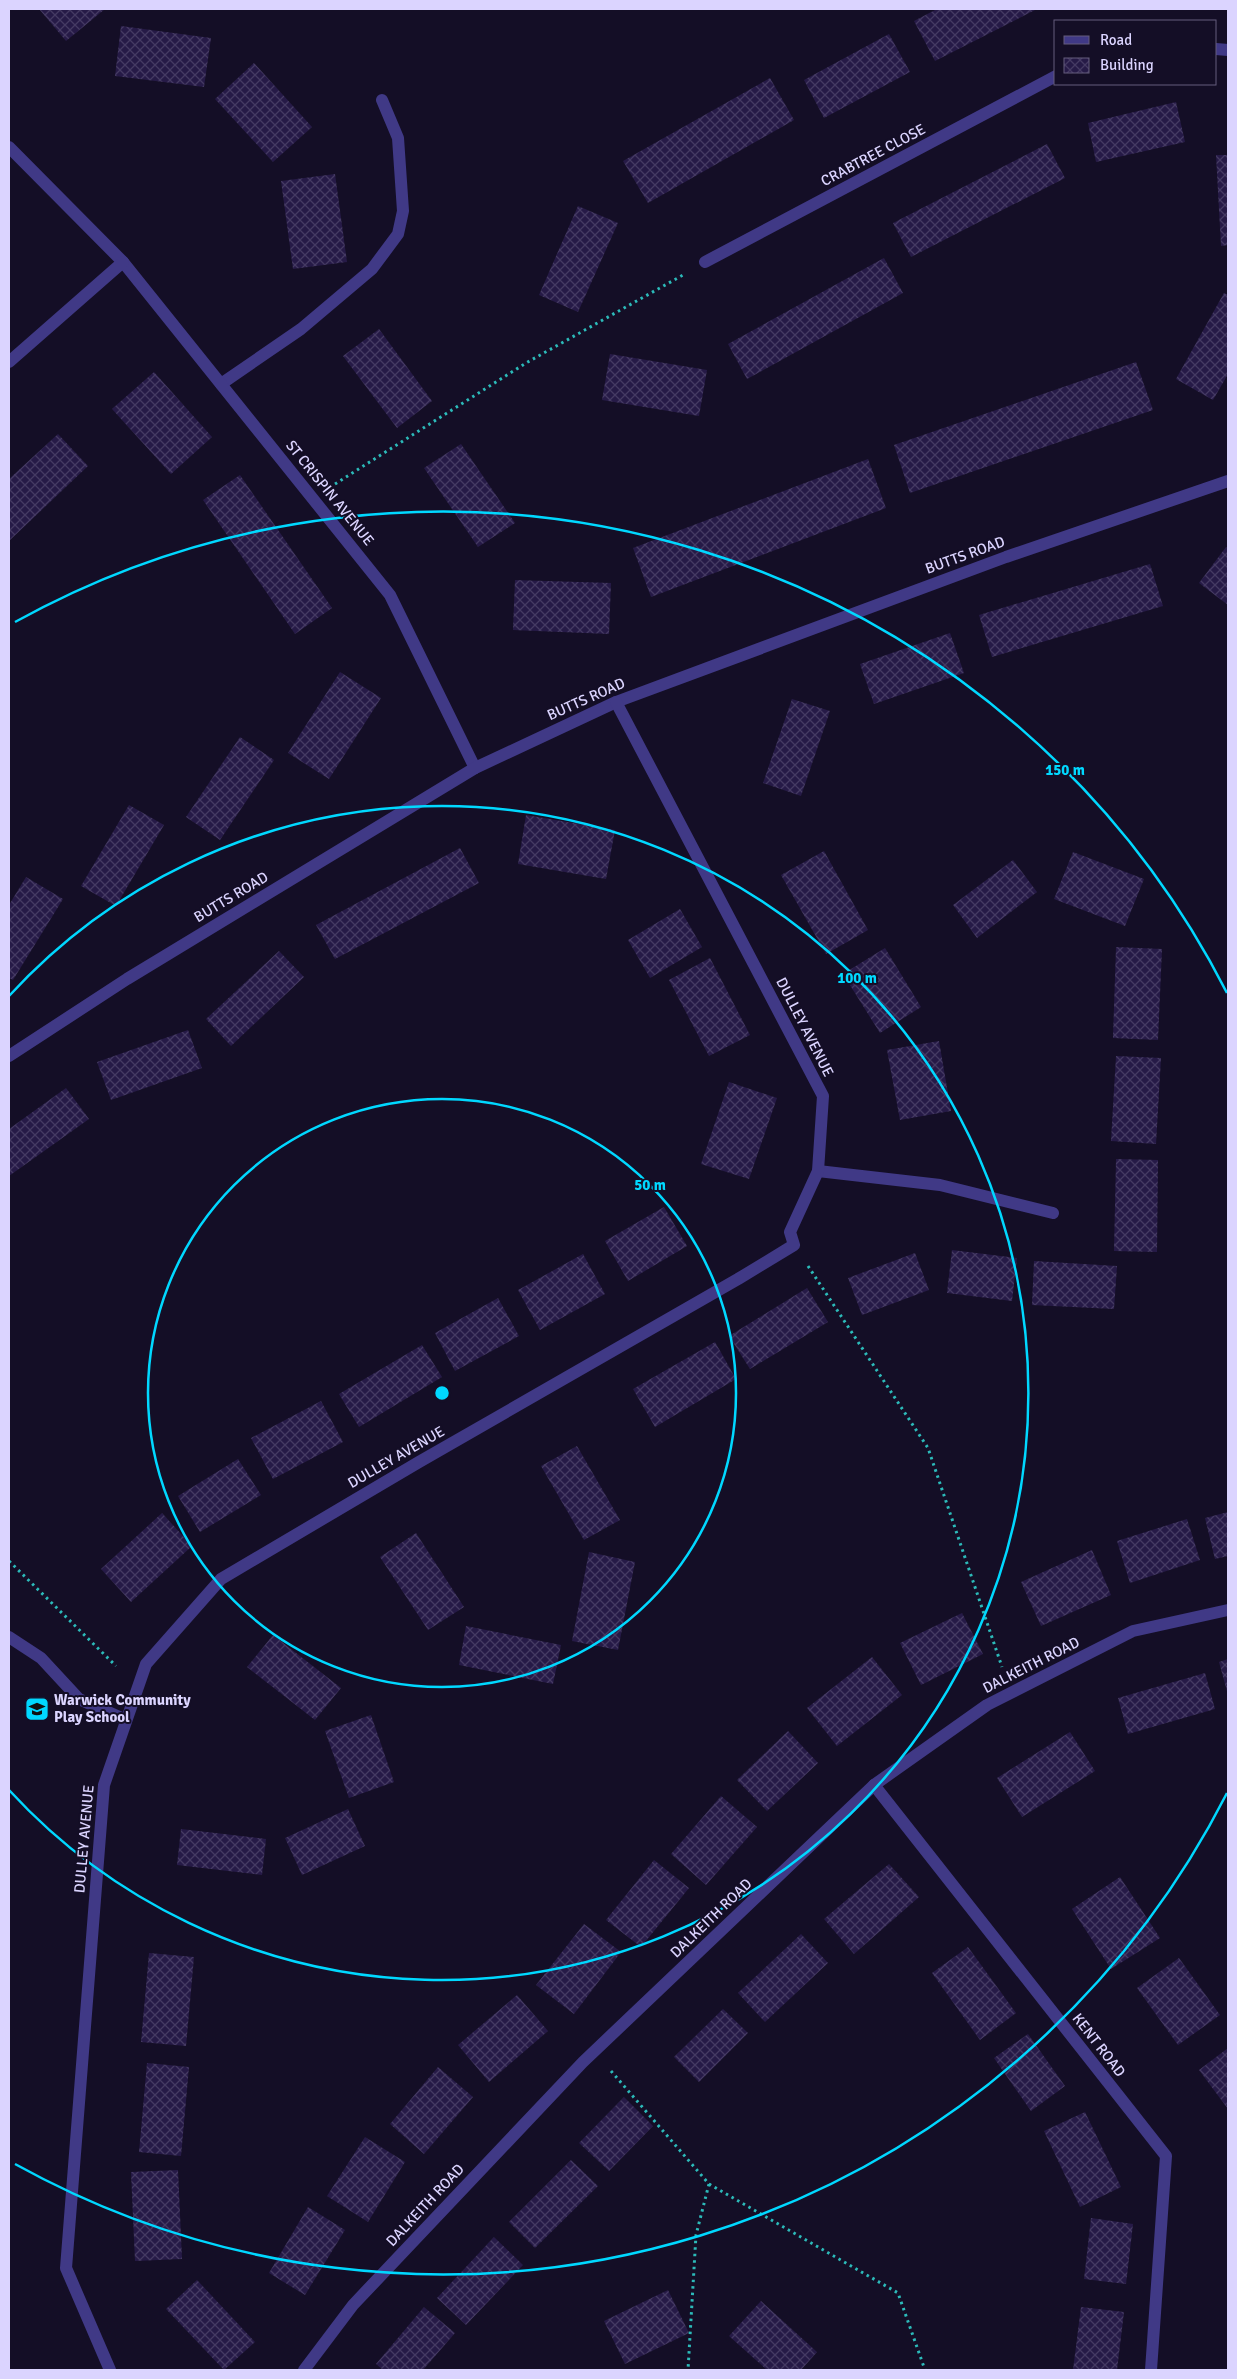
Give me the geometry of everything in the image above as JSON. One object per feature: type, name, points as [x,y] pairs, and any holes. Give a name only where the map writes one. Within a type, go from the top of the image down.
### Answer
[{"type":"street","name":"CRABTREE CLOSE","points":[[705,262],[1054,77]]},
{"type":"street","points":[[221,384],[308,323],[372,269],[398,234],[403,211],[398,138],[382,100]]},
{"type":"street","name":"ST CRISPIN AVENUE","points":[[9,147],[123,262],[390,594],[475,768]]},
{"type":"street","points":[[9,362],[123,262]]},
{"type":"street","name":"BUTTS ROAD","points":[[9,1056],[128,979],[475,768],[616,702],[1006,557],[1228,481]]},
{"type":"street","name":"DULLEY AVENUE","points":[[110,2370],[66,2268],[104,1785],[146,1664],[221,1579],[794,1245],[790,1232],[818,1172],[823,1096],[616,702]]},
{"type":"street","points":[[818,1172],[940,1185],[1053,1213]]},
{"type":"street","name":"DALKEITH ROAD","points":[[304,2370],[353,2305],[594,2052],[874,1785],[987,1705],[1133,1631],[1228,1610]]},
{"type":"street","points":[[9,1637],[41,1658],[79,1700],[126,1720]]},
{"type":"street","name":"KENT ROAD","points":[[874,1785],[1166,2156],[1151,2370]]},
{"type":"path","points":[[313,498],[526,363],[705,262]]},
{"type":"path","points":[[794,1245],[928,1448],[1011,1694]]},
{"type":"path","points":[[9,1561],[138,1687]]},
{"type":"path","points":[[594,2052],[709,2184],[898,2293],[925,2370]]},
{"type":"path","points":[[688,2370],[696,2235],[709,2184]]},
{"type":"building","points":[[39,9],[105,9],[66,41]]},
{"type":"building","points":[[937,9],[1037,9],[935,61],[914,21]]},
{"type":"building","points":[[121,26],[211,38],[204,87],[115,76]]},
{"type":"building","points":[[889,34],[910,72],[824,118],[804,80]]},
{"type":"building","points":[[254,63],[312,127],[273,162],[215,99]]},
{"type":"building","points":[[770,78],[794,120],[648,203],[623,161]]},
{"type":"building","points":[[1176,102],[1185,142],[1096,162],[1088,123]]},
{"type":"building","points":[[1047,144],[1065,178],[911,257],[893,223]]},
{"type":"building","points":[[1216,155],[1228,155],[1228,245],[1221,246]]},
{"type":"building","points":[[335,174],[347,262],[293,269],[281,181]]},
{"type":"building","points":[[578,206],[618,223],[578,312],[539,295]]},
{"type":"building","points":[[884,258],[903,293],[747,379],[728,344]]},
{"type":"building","points":[[1224,293],[1228,295],[1228,374],[1213,400],[1176,379]]},
{"type":"building","points":[[379,329],[432,401],[397,428],[343,356]]},
{"type":"building","points":[[610,354],[707,370],[699,416],[602,400]]},
{"type":"building","points":[[1136,362],[1153,410],[910,493],[894,445]]},
{"type":"building","points":[[154,372],[212,437],[171,474],[112,409]]},
{"type":"building","points":[[58,434],[88,466],[9,541],[9,479]]},
{"type":"building","points":[[461,444],[515,523],[478,547],[424,468]]},
{"type":"building","points":[[868,459],[886,508],[651,597],[633,548]]},
{"type":"building","points":[[240,475],[332,608],[295,634],[203,500]]},
{"type":"building","points":[[1226,547],[1228,549],[1228,605],[1199,583]]},
{"type":"building","points":[[1150,564],[1163,606],[992,657],[979,615]]},
{"type":"building","points":[[515,580],[611,583],[609,634],[513,630]]},
{"type":"building","points":[[950,633],[964,673],[874,704],[860,664]]},
{"type":"building","points":[[340,672],[381,698],[329,779],[288,753]]},
{"type":"building","points":[[792,699],[830,711],[801,796],[763,783]]},
{"type":"building","points":[[240,737],[274,760],[220,840],[186,817]]},
{"type":"building","points":[[129,805],[164,825],[116,906],[81,886]]},
{"type":"building","points":[[526,815],[615,830],[606,879],[518,864]]},
{"type":"building","points":[[460,848],[479,883],[335,959],[316,925]]},
{"type":"building","points":[[824,851],[868,930],[826,954],[781,875]]},
{"type":"building","points":[[1073,852],[1144,879],[1125,926],[1054,899]]},
{"type":"building","points":[[1013,860],[1037,892],[977,938],[953,905]]},
{"type":"building","points":[[26,877],[63,899],[13,980],[9,978],[9,905]]},
{"type":"building","points":[[680,909],[702,947],[650,978],[628,940]]},
{"type":"building","points":[[1116,947],[1162,949],[1158,1040],[1113,1038]]},
{"type":"building","points":[[885,948],[921,1007],[880,1033],[843,974]]},
{"type":"building","points":[[279,951],[304,977],[231,1046],[206,1019]]},
{"type":"building","points":[[710,958],[750,1035],[709,1056],[669,980]]},
{"type":"building","points":[[188,1030],[202,1068],[111,1100],[97,1062]]},
{"type":"building","points":[[939,1041],[951,1111],[900,1120],[887,1050]]},
{"type":"building","points":[[1116,1056],[1161,1058],[1156,1144],[1111,1141]]},
{"type":"building","points":[[729,1082],[777,1098],[749,1179],[701,1164]]},
{"type":"building","points":[[66,1088],[89,1119],[9,1176],[9,1129]]},
{"type":"building","points":[[1116,1159],[1158,1160],[1157,1252],[1114,1251]]},
{"type":"building","points":[[664,1207],[687,1246],[628,1281],[605,1241]]},
{"type":"building","points":[[952,1250],[1017,1258],[1012,1301],[947,1293]]},
{"type":"building","points":[[915,1253],[929,1290],[862,1315],[848,1278]]},
{"type":"building","points":[[583,1254],[605,1294],[540,1330],[518,1290]]},
{"type":"building","points":[[1034,1261],[1117,1266],[1114,1309],[1032,1305]]},
{"type":"building","points":[[807,1288],[828,1322],[750,1369],[729,1336]]},
{"type":"building","points":[[498,1298],[519,1336],[455,1371],[435,1333]]},
{"type":"building","points":[[715,1342],[736,1379],[655,1427],[633,1389]]},
{"type":"building","points":[[422,1345],[442,1377],[359,1427],[339,1394]]},
{"type":"building","points":[[321,1401],[343,1442],[273,1479],[251,1438]]},
{"type":"building","points":[[577,1446],[620,1520],[584,1540],[541,1466]]},
{"type":"building","points":[[238,1459],[261,1495],[200,1532],[178,1496]]},
{"type":"building","points":[[1228,1512],[1228,1556],[1215,1559],[1205,1518]]},
{"type":"building","points":[[162,1513],[192,1546],[131,1602],[101,1569]]},
{"type":"building","points":[[1187,1519],[1200,1560],[1130,1583],[1117,1541]]},
{"type":"building","points":[[416,1533],[464,1607],[428,1630],[380,1557]]},
{"type":"building","points":[[1092,1550],[1111,1595],[1041,1626],[1021,1582]]},
{"type":"building","points":[[589,1552],[635,1562],[618,1650],[572,1641]]},
{"type":"building","points":[[962,1613],[983,1654],[921,1685],[900,1643]]},
{"type":"building","points":[[466,1626],[561,1645],[553,1684],[459,1665]]},
{"type":"building","points":[[273,1635],[341,1688],[315,1720],[247,1667]]},
{"type":"building","points":[[872,1657],[902,1695],[837,1746],[807,1708]]},
{"type":"building","points":[[1228,1659],[1228,1695],[1219,1662]]},
{"type":"building","points":[[1205,1673],[1215,1709],[1128,1734],[1118,1698]]},
{"type":"building","points":[[371,1715],[394,1782],[349,1798],[325,1731]]},
{"type":"building","points":[[788,1731],[818,1763],[767,1811],[737,1780]]},
{"type":"building","points":[[1070,1732],[1095,1771],[1022,1817],[997,1778]]},
{"type":"building","points":[[721,1796],[757,1827],[706,1885],[671,1854]]},
{"type":"building","points":[[348,1809],[365,1846],[302,1875],[285,1838]]},
{"type":"building","points":[[181,1829],[266,1839],[262,1875],[177,1865]]},
{"type":"building","points":[[654,1860],[689,1888],[641,1947],[606,1920]]},
{"type":"building","points":[[889,1864],[919,1897],[854,1954],[824,1919]]},
{"type":"building","points":[[1120,1877],[1160,1938],[1111,1969],[1072,1909]]},
{"type":"building","points":[[584,1924],[621,1952],[574,2014],[536,1985]]},
{"type":"building","points":[[801,1934],[828,1963],[765,2022],[738,1993]]},
{"type":"building","points":[[968,1947],[1016,2013],[980,2040],[932,1973]]},
{"type":"building","points":[[149,1953],[194,1957],[186,2046],[141,2042]]},
{"type":"building","points":[[1179,1958],[1220,2015],[1178,2045],[1137,1988]]},
{"type":"building","points":[[517,1995],[548,2031],[489,2082],[458,2045]]},
{"type":"building","points":[[723,2009],[748,2033],[699,2082],[674,2057]]},
{"type":"building","points":[[1028,2034],[1065,2086],[1031,2111],[994,2058]]},
{"type":"building","points":[[1228,2048],[1228,2109],[1199,2070]]},
{"type":"building","points":[[147,2063],[189,2067],[181,2156],[139,2152]]},
{"type":"building","points":[[438,2067],[473,2097],[424,2154],[390,2124]]},
{"type":"building","points":[[624,2097],[653,2126],[609,2171],[579,2143]]},
{"type":"building","points":[[1085,2112],[1121,2187],[1080,2207],[1044,2131]]},
{"type":"building","points":[[365,2137],[405,2162],[368,2222],[327,2196]]},
{"type":"building","points":[[571,2160],[598,2186],[535,2248],[509,2222]]},
{"type":"building","points":[[178,2170],[182,2259],[135,2261],[131,2172]]},
{"type":"building","points":[[308,2207],[345,2230],[305,2295],[269,2273]]},
{"type":"building","points":[[1091,2218],[1133,2224],[1126,2284],[1084,2279]]},
{"type":"building","points":[[494,2237],[523,2265],[466,2325],[437,2298]]},
{"type":"building","points":[[197,2280],[255,2342],[224,2370],[166,2309]]},
{"type":"building","points":[[668,2290],[689,2333],[625,2364],[604,2321]]},
{"type":"building","points":[[761,2301],[817,2352],[801,2370],[767,2370],[729,2336]]},
{"type":"building","points":[[424,2307],[455,2333],[423,2370],[383,2370],[376,2364]]},
{"type":"building","points":[[1081,2307],[1124,2312],[1117,2370],[1073,2370]]},
{"type":"place","name":"Warwick Community Play School","points":[[37,1709]]}]
